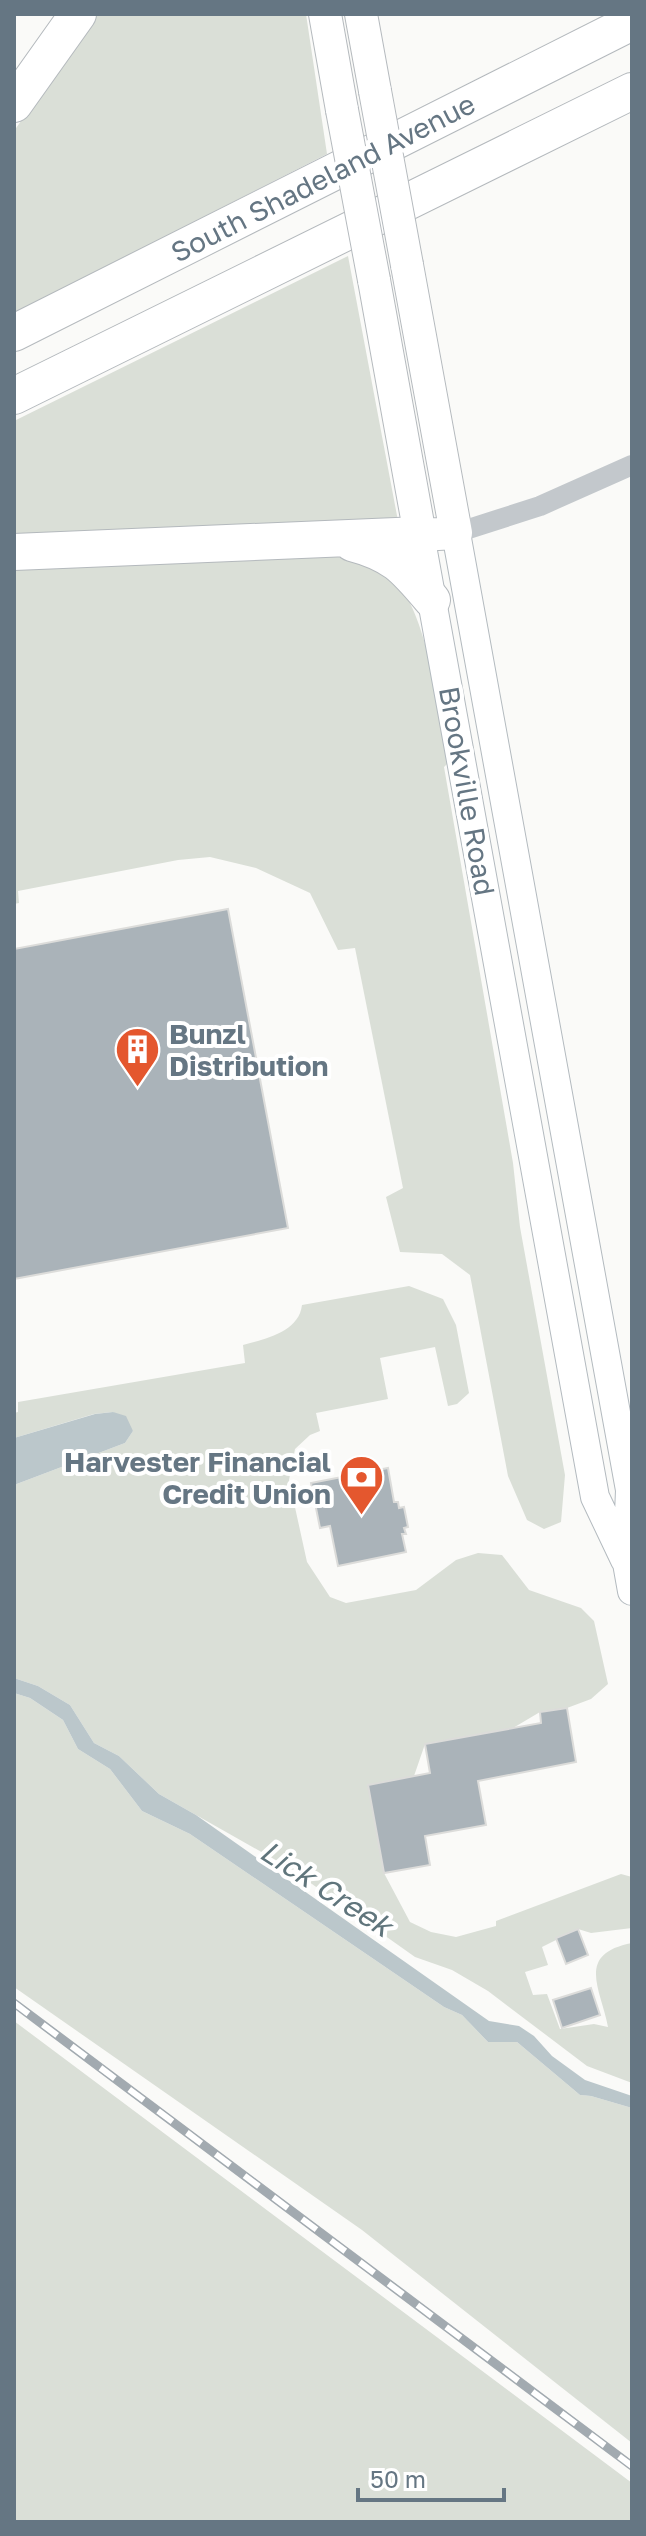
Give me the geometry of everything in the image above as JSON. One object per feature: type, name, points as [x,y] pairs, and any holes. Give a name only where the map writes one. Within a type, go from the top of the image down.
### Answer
[{"type":"highway","points":[[14,104],[78,14]]},
{"type":"highway","name":"South Shadeland Avenue","points":[[14,333],[632,22]]},
{"type":"highway","name":"South Shadeland Avenue","points":[[14,396],[632,91]]},
{"type":"highway","points":[[14,552],[420,535]]},
{"type":"highway","points":[[339,540],[378,550],[404,569],[432,600]]},
{"type":"main road","name":"Brookville Road","points":[[325,14],[595,1497],[629,1562]]},
{"type":"main road","name":"Brookville Road","points":[[361,14],[630,1490],[629,1562],[632,1591]]},
{"type":"main road","points":[[420,535],[456,533]]},
{"type":"street","points":[[456,533],[540,506],[632,465]]},
{"type":"shaded area","points":[[96,14],[306,14],[327,154],[14,314],[14,131]]},
{"type":"shaded area","points":[[348,256],[398,521],[14,544],[14,421]]},
{"type":"shaded area","points":[[339,555],[380,569],[399,585],[411,606],[429,659],[449,762],[444,767],[513,1163],[520,1227],[565,1475],[561,1522],[544,1529],[527,1520],[508,1476],[470,1275],[442,1254],[400,1252],[386,1197],[403,1188],[355,948],[338,950],[310,893],[256,868],[210,857],[178,860],[18,891],[19,903],[14,904],[14,564]]},
{"type":"shaded area","points":[[409,1286],[443,1299],[456,1325],[469,1393],[457,1404],[448,1406],[435,1347],[380,1358],[388,1399],[316,1413],[320,1431],[310,1435],[295,1449],[289,1480],[307,1562],[330,1597],[346,1603],[416,1590],[456,1560],[478,1553],[502,1555],[529,1590],[581,1608],[594,1621],[608,1684],[591,1699],[567,1708],[540,1712],[513,1728],[425,1744],[414,1776],[368,1785],[384,1873],[410,1922],[431,1932],[456,1937],[496,1926],[496,1921],[621,1874],[632,1877],[632,1928],[591,1933],[578,1929],[542,1947],[548,1965],[525,1972],[533,1995],[547,1994],[560,2029],[594,2024],[608,2027],[597,1987],[598,1964],[603,1955],[614,1948],[632,1943],[632,2083],[587,2066],[488,1991],[452,1970],[415,1957],[288,1867],[159,1794],[119,1756],[94,1743],[70,1705],[38,1686],[14,1678],[14,1485],[125,1443],[133,1431],[113,1412],[94,1414],[14,1438],[14,1413],[18,1412],[18,1402],[245,1363],[243,1345],[271,1337],[288,1328],[300,1314],[302,1305]]},
{"type":"shaded area","points":[[113,1412],[126,1416],[133,1431],[125,1443],[14,1485],[14,1438],[95,1414]]},
{"type":"shaded area","name":"Lick Creek","points":[[14,1678],[38,1686],[70,1705],[94,1743],[119,1756],[159,1794],[196,1815],[489,2021],[519,2026],[585,2080],[632,2096],[632,2108],[580,2095],[517,2042],[488,2042],[462,2015],[444,2007],[190,1834],[142,1811],[110,1769],[78,1749],[63,1720],[30,1698],[14,1693]]},
{"type":"shaded area","points":[[14,1693],[30,1698],[63,1720],[78,1749],[110,1769],[142,1811],[190,1834],[444,2007],[462,2015],[488,2042],[517,2042],[580,2095],[632,2108],[632,2443],[362,2230],[14,1987]]},
{"type":"shaded area","points":[[14,2021],[632,2483],[632,2522],[14,2522]]},
{"type":"building","name":"Bunzl Distribution","points":[[228,909],[288,1228],[14,1279],[14,949]]},
{"type":"building","name":"Harvester Financial Credit Union","points":[[388,1468],[394,1502],[398,1502],[399,1508],[404,1507],[408,1527],[404,1528],[406,1534],[402,1534],[406,1552],[338,1566],[330,1526],[320,1528],[311,1483]]},
{"type":"building","points":[[567,1708],[576,1762],[478,1781],[486,1825],[425,1836],[430,1865],[384,1873],[368,1785],[430,1773],[425,1744],[541,1723],[540,1712]]},
{"type":"building","points":[[578,1929],[588,1955],[566,1964],[556,1938]]},
{"type":"building","points":[[591,1988],[600,2015],[562,2028],[553,2000]]},
{"type":"railway","points":[[14,2003],[632,2466]]},
{"type":"place","name":"Bunzl Distribution","points":[[138,1089]]},
{"type":"place","name":"Harvester Financial Credit Union","points":[[362,1517]]}]
